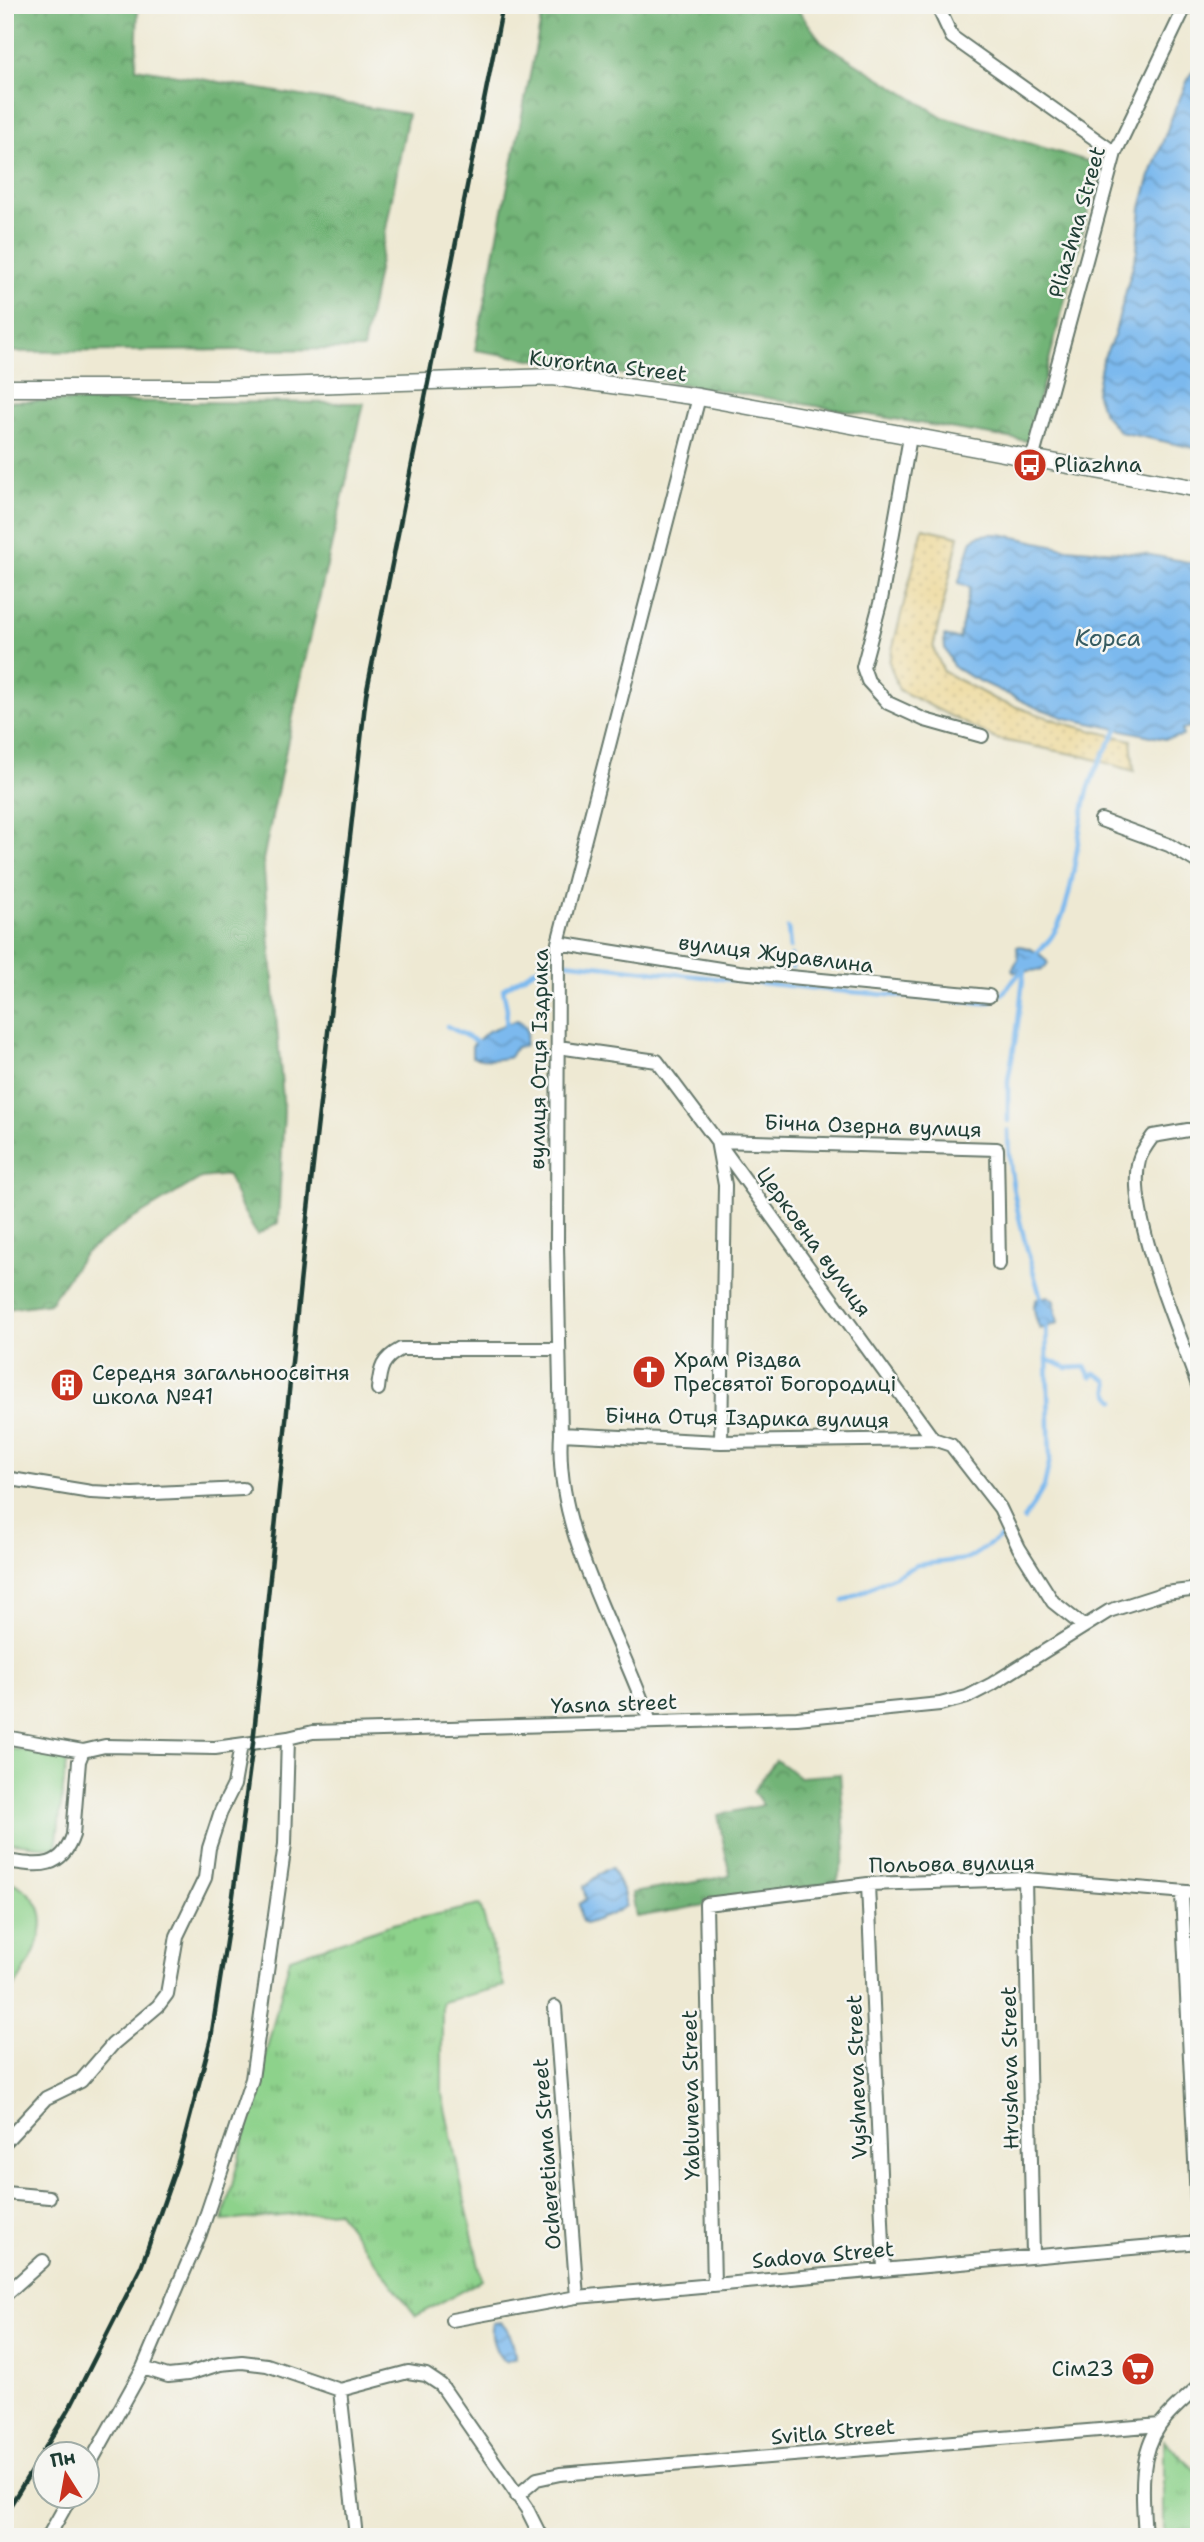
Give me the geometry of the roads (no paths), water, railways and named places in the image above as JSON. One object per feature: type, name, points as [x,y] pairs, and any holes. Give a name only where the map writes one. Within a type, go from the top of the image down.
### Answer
[{"type":"main road","name":"Kurortna Street","points":[[5,388],[212,388],[553,377],[699,397],[1199,489]]},
{"type":"street","points":[[937,5],[952,37],[1115,153]]},
{"type":"street","name":"Pliazhna Street","points":[[1032,460],[1115,153],[1186,5]]},
{"type":"street","name":"вулиця Отця Іздрика","points":[[650,1722],[592,1585],[566,1504],[559,1455],[558,943],[699,397]]},
{"type":"street","points":[[910,437],[881,600],[863,667],[868,681],[888,703],[925,720],[982,736]]},
{"type":"street","points":[[1101,820],[1169,845],[1199,863]]},
{"type":"street","name":"вулиця Журавлина","points":[[558,943],[739,972],[989,996]]},
{"type":"street","name":"Церковна вулиця","points":[[558,1047],[657,1061],[933,1439],[951,1445],[1000,1508],[1019,1548],[1053,1602],[1083,1626]]},
{"type":"street","points":[[1199,1131],[1188,1130],[1153,1136],[1139,1158],[1137,1186],[1144,1226],[1167,1307],[1199,1388]]},
{"type":"street","points":[[717,1141],[725,1185],[721,1442]]},
{"type":"street","name":"Бічна Озерна вулиця","points":[[717,1141],[997,1149],[999,1264]]},
{"type":"street","points":[[1186,1350],[1199,1341]]},
{"type":"street","points":[[378,1389],[380,1370],[387,1357],[401,1349],[559,1349]]},
{"type":"street","name":"Бічна Отця Іздрика вулиця","points":[[561,1434],[721,1442],[933,1439]]},
{"type":"street","points":[[5,1478],[79,1490],[132,1494],[243,1489]]},
{"type":"street","name":"Yasna street","points":[[5,1737],[83,1751],[105,1746],[215,1748],[313,1732],[796,1718],[940,1704],[967,1697],[992,1684],[1109,1611],[1165,1593],[1199,1589]]},
{"type":"street","points":[[102,2442],[143,2368],[200,2234],[252,2079],[285,1844],[288,1738]]},
{"type":"street","points":[[5,2141],[46,2098],[81,2081],[113,2044],[158,2006],[167,1994],[177,1936],[205,1878],[209,1848],[221,1811],[234,1785],[241,1745]]},
{"type":"street","points":[[5,1861],[49,1864],[59,1859],[69,1847],[73,1835],[79,1761],[83,1751]]},
{"type":"street","name":"Польова вулиця","points":[[706,1904],[868,1884],[1025,1879],[1182,1894],[1199,1893]]},
{"type":"street","name":"Hrusheva Street","points":[[1025,1879],[1033,2255]]},
{"type":"street","name":"Vyshneva Street","points":[[868,1884],[884,2269]]},
{"type":"street","points":[[1182,1894],[1199,2242]]},
{"type":"street","name":"Yabluneva Street","points":[[706,1904],[714,2284]]},
{"type":"street","name":"Ocheretiana Street","points":[[555,2007],[577,2297]]},
{"type":"street","points":[[5,2193],[49,2197]]},
{"type":"street","name":"Sadova Street","points":[[452,2320],[577,2297],[1199,2242]]},
{"type":"street","points":[[5,2295],[43,2261]]},
{"type":"street","points":[[143,2368],[168,2376],[188,2374],[220,2364],[242,2362],[267,2365],[340,2390],[408,2372],[426,2375],[441,2385],[527,2509],[541,2537]]},
{"type":"street","points":[[1145,2537],[1142,2493],[1145,2457],[1160,2425],[1199,2386]]},
{"type":"street","points":[[340,2390],[356,2537]]},
{"type":"street","name":"Svitla Street","points":[[517,2496],[537,2479],[560,2474],[1160,2425]]},
{"type":"street","points":[[48,2537],[64,2510]]},
{"type":"water","points":[[1199,64],[1199,449],[1120,432],[1103,413],[1096,392],[1102,361],[1114,336],[1137,250],[1141,208],[1149,179],[1173,114],[1190,75]]},
{"type":"water","name":"Корса","points":[[989,534],[1065,548],[1145,554],[1199,564],[1199,725],[1182,729],[1183,736],[1165,739],[1066,718],[1035,707],[953,666],[945,648],[944,636],[959,639],[970,587],[958,584],[972,540]]},
{"type":"water","points":[[1017,946],[1035,951],[1048,964],[1041,970],[1014,972],[1012,969],[1018,960]]},
{"type":"water","points":[[517,1020],[524,1025],[526,1031],[524,1046],[516,1047],[510,1057],[487,1060],[472,1057],[472,1046],[488,1031]]},
{"type":"water","points":[[1048,1296],[1054,1301],[1058,1323],[1040,1329],[1034,1306],[1037,1299]]},
{"type":"water","points":[[612,1868],[626,1906],[585,1924],[581,1920],[579,1904],[586,1899],[583,1887]]},
{"type":"water","points":[[501,2322],[509,2334],[515,2353],[515,2358],[505,2362],[492,2338],[493,2323]]},
{"type":"waterway","points":[[1034,956],[1050,939],[1066,906],[1087,794],[1097,767],[1119,726]]},
{"type":"waterway","points":[[788,928],[790,948]]},
{"type":"waterway","points":[[791,956],[792,968]]},
{"type":"waterway","points":[[506,1026],[507,1009],[503,989],[550,960]]},
{"type":"waterway","points":[[564,962],[828,990],[986,1003],[993,1001]]},
{"type":"waterway","points":[[1002,994],[1024,968]]},
{"type":"waterway","points":[[1008,1121],[1008,1080],[1024,970]]},
{"type":"waterway","points":[[447,1026],[480,1043]]},
{"type":"waterway","points":[[1008,1130],[1015,1196],[1042,1302]]},
{"type":"waterway","points":[[1024,1520],[1044,1487],[1050,1459],[1046,1324]]},
{"type":"waterway","points":[[1048,1360],[1067,1368],[1085,1367],[1091,1377],[1095,1373],[1108,1381],[1109,1393],[1115,1401]]},
{"type":"waterway","points":[[844,1601],[917,1565],[968,1559],[1001,1537]]},
{"type":"railway","points":[[5,2514],[69,2409],[141,2267],[179,2159],[211,2038],[253,1743],[304,1245],[366,695],[503,5]]},
{"type":"place","name":"Pliazhna","points":[[1030,465]]},
{"type":"place","name":"Храм Різдва Пресвятої Богородиці","points":[[649,1372]]},
{"type":"place","name":"Середня загальноосвітня школа №41","points":[[67,1385]]},
{"type":"place","name":"Сім23","points":[[1138,2369]]}]
